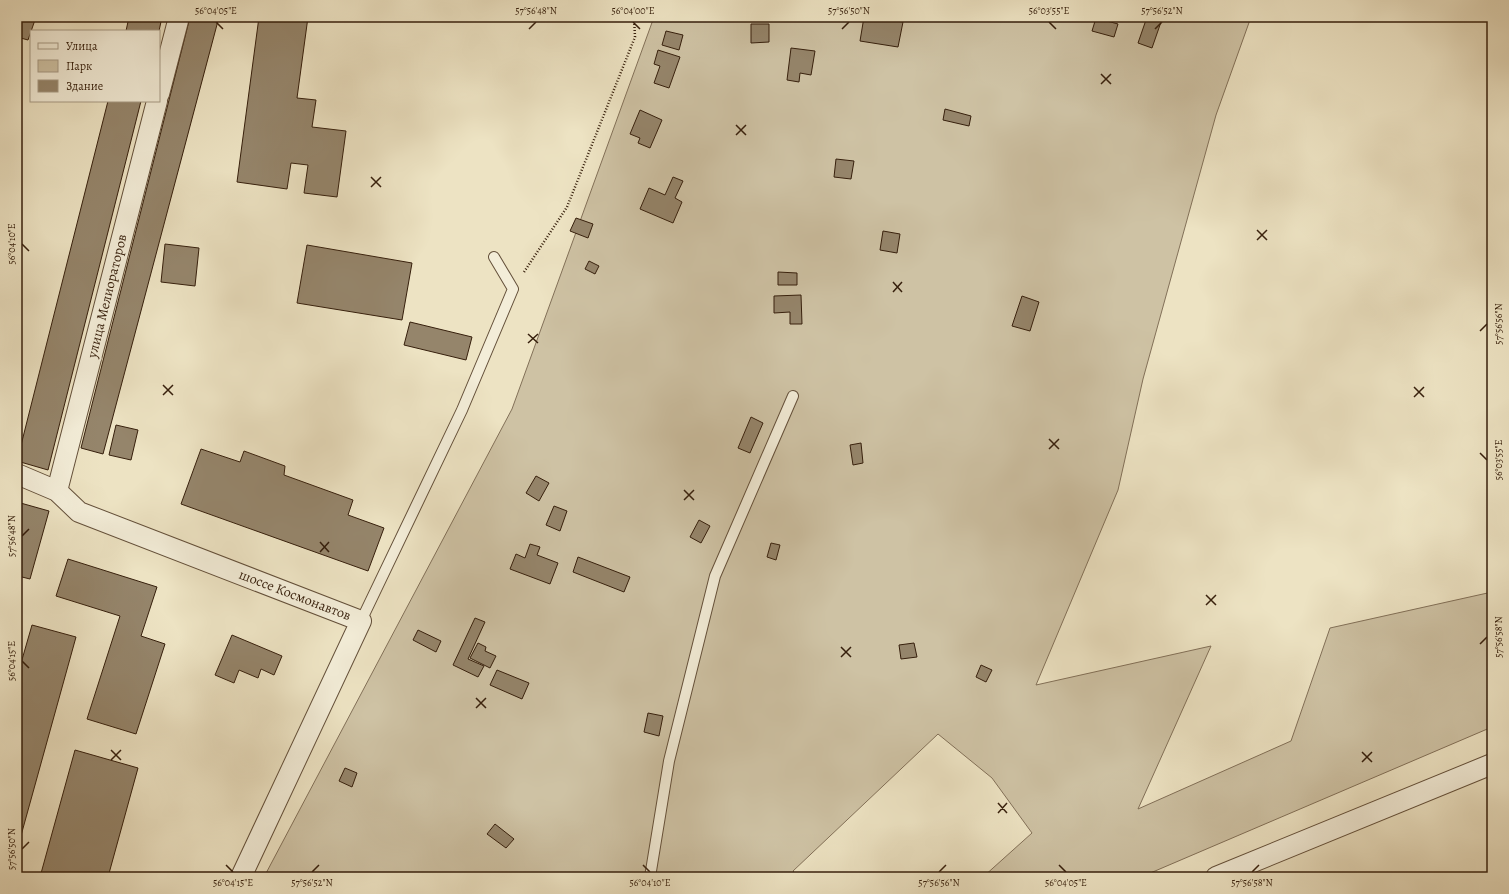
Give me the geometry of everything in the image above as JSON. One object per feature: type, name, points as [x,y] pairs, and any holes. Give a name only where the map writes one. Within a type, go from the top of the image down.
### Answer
[{"type":"street","points":[[160,90],[179,17]]},
{"type":"street","name":"улица Мелиораторов","points":[[57,491],[157,102]]},
{"type":"street","name":"шоссе Космонавтов","points":[[17,474],[57,491],[79,512],[361,621],[241,877]]},
{"type":"street","points":[[1216,877],[1492,764]]},
{"type":"lane","points":[[361,621],[462,410],[513,289],[494,257]]},
{"type":"lane","points":[[650,877],[669,761],[715,576],[794,396]]},
{"type":"path","points":[[513,289],[567,207],[635,37],[634,17]]},
{"type":"green space","points":[[654,17],[1251,17],[1216,115],[1143,379],[1118,490],[1036,685],[1211,646],[1138,809],[1291,741],[1330,628],[1492,592],[1492,727],[1141,877],[983,877],[1032,833],[992,778],[938,734],[793,871],[798,877],[264,877],[512,409]]},
{"type":"building","points":[[17,17],[36,17],[31,30],[30,30],[28,40],[17,37]]},
{"type":"building","points":[[129,17],[162,17],[159,30],[126,30]]},
{"type":"building","points":[[190,17],[219,17],[103,454],[81,448]]},
{"type":"building","points":[[259,17],[308,17],[297,98],[316,100],[312,127],[346,131],[337,197],[304,193],[308,165],[291,163],[287,189],[237,182]]},
{"type":"building","points":[[864,17],[903,22],[898,47],[860,41]]},
{"type":"building","points":[[1147,17],[1161,22],[1152,48],[1138,43]]},
{"type":"building","points":[[1096,18],[1118,24],[1114,37],[1092,31]]},
{"type":"building","points":[[751,24],[769,24],[769,42],[751,43]]},
{"type":"building","points":[[666,31],[683,35],[679,50],[662,45]]},
{"type":"building","points":[[791,48],[815,51],[811,75],[800,73],[799,82],[787,80]]},
{"type":"building","points":[[658,50],[680,57],[669,88],[654,83],[660,66],[654,64]]},
{"type":"building","points":[[108,102],[141,102],[48,470],[17,461]]},
{"type":"building","points":[[945,109],[971,116],[969,126],[943,120]]},
{"type":"building","points":[[640,110],[662,120],[650,148],[638,143],[640,138],[630,134]]},
{"type":"building","points":[[836,159],[854,161],[851,179],[834,177]]},
{"type":"building","points":[[673,177],[683,181],[675,198],[682,202],[673,223],[640,209],[649,188],[665,195]]},
{"type":"building","points":[[576,218],[593,224],[588,238],[570,231]]},
{"type":"building","points":[[883,231],[900,234],[897,253],[880,250]]},
{"type":"building","points":[[165,244],[199,248],[195,286],[161,282]]},
{"type":"building","points":[[307,245],[412,263],[402,320],[297,303]]},
{"type":"building","points":[[589,261],[599,266],[595,274],[585,269]]},
{"type":"building","points":[[778,272],[797,273],[797,285],[778,285]]},
{"type":"building","points":[[801,295],[802,324],[790,324],[790,312],[774,313],[774,296]]},
{"type":"building","points":[[1022,296],[1039,302],[1030,331],[1012,326]]},
{"type":"building","points":[[410,322],[472,337],[466,360],[404,345]]},
{"type":"building","points":[[751,417],[763,423],[750,453],[738,448]]},
{"type":"building","points":[[116,425],[138,430],[131,460],[109,455]]},
{"type":"building","points":[[861,443],[863,463],[853,465],[850,445]]},
{"type":"building","points":[[201,449],[240,462],[244,451],[285,466],[284,475],[353,500],[348,515],[384,528],[368,571],[181,504]]},
{"type":"building","points":[[536,476],[549,483],[539,501],[526,493]]},
{"type":"building","points":[[17,502],[49,511],[30,579],[18,576],[17,579]]},
{"type":"building","points":[[554,506],[567,511],[560,531],[546,525]]},
{"type":"building","points":[[699,520],[710,526],[701,543],[690,537]]},
{"type":"building","points":[[771,543],[780,545],[776,560],[767,557]]},
{"type":"building","points":[[530,544],[540,547],[537,555],[558,563],[550,584],[510,569],[516,554],[525,558]]},
{"type":"building","points":[[578,557],[630,577],[624,592],[573,572]]},
{"type":"building","points":[[68,559],[157,587],[141,636],[165,644],[136,734],[87,719],[120,616],[56,596]]},
{"type":"building","points":[[475,618],[485,622],[468,659],[484,666],[478,677],[453,665]]},
{"type":"building","points":[[32,625],[76,637],[17,850],[17,677]]},
{"type":"building","points":[[418,630],[441,641],[436,652],[413,640]]},
{"type":"building","points":[[232,635],[282,656],[274,675],[261,669],[258,678],[239,670],[234,683],[215,675]]},
{"type":"building","points":[[478,643],[486,647],[485,651],[496,656],[490,668],[470,658]]},
{"type":"building","points":[[914,643],[917,657],[901,659],[899,645]]},
{"type":"building","points":[[981,665],[992,670],[986,682],[976,677]]},
{"type":"building","points":[[497,670],[529,683],[522,699],[490,685]]},
{"type":"building","points":[[648,713],[663,716],[659,736],[644,732]]},
{"type":"building","points":[[75,750],[138,768],[108,877],[40,877]]},
{"type":"building","points":[[345,768],[357,773],[352,787],[339,781]]},
{"type":"building","points":[[495,824],[514,839],[506,848],[487,834]]}]
